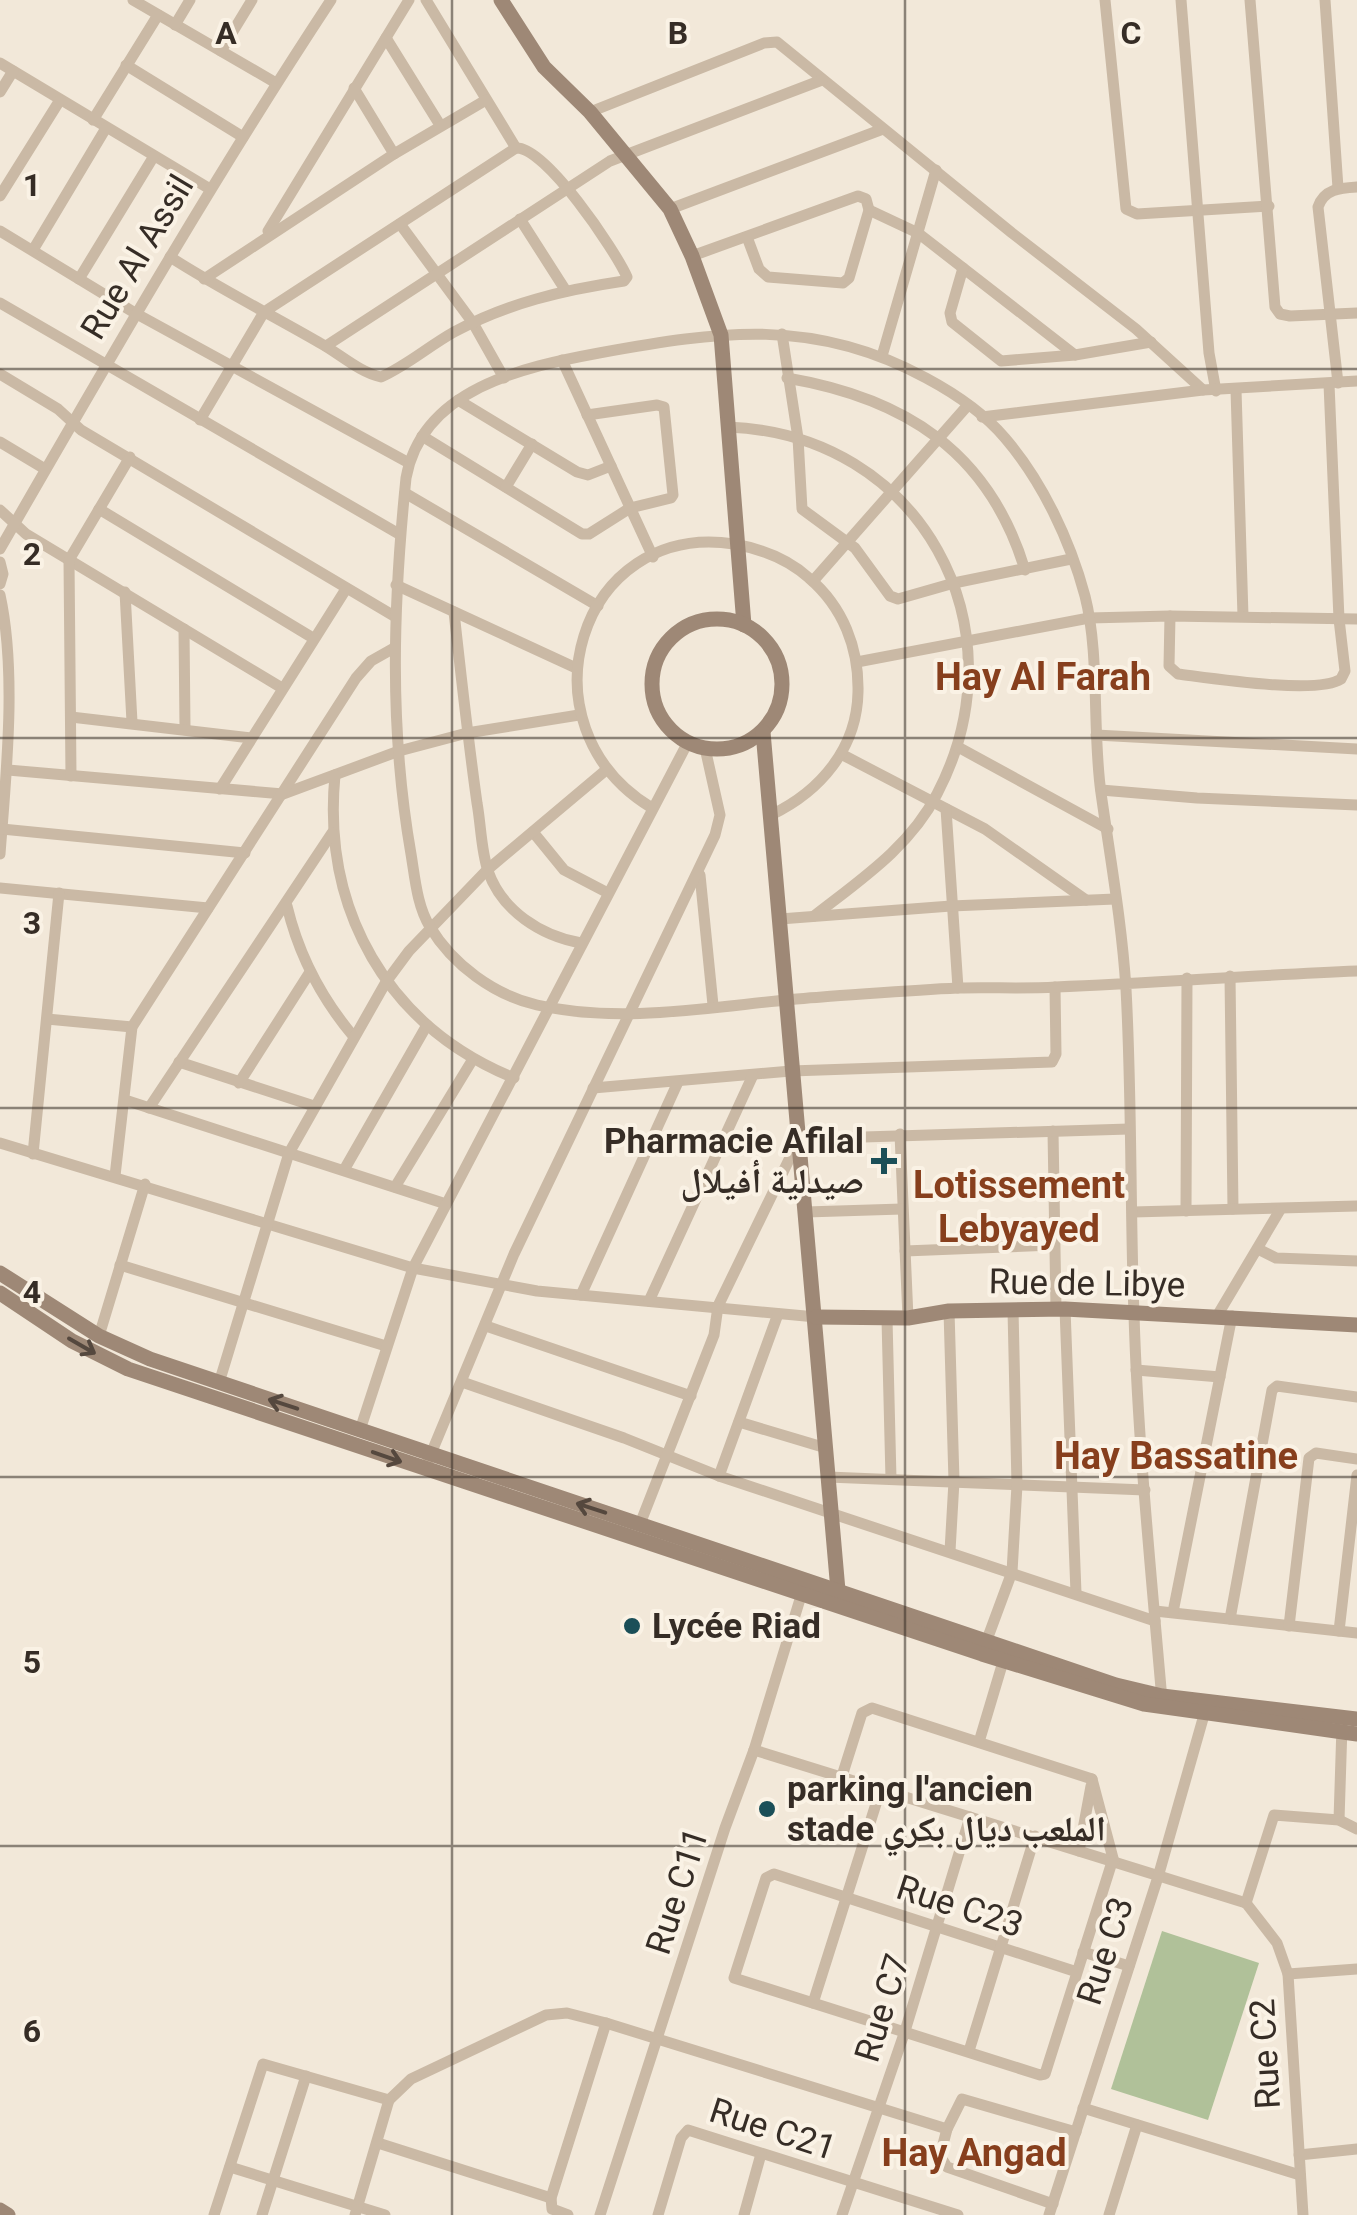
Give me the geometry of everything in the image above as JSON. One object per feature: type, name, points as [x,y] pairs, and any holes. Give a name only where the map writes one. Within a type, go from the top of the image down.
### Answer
[{"type":"street","points":[[133,0],[276,83]]},
{"type":"street","points":[[175,25],[190,0]]},
{"type":"street","points":[[221,51],[252,0]]},
{"type":"street","name":"Rue Al Assil","points":[[0,549],[135,312],[242,136],[331,0]]},
{"type":"street","points":[[266,235],[409,0]]},
{"type":"street","points":[[426,0],[516,148]]},
{"type":"street","points":[[501,0],[544,67],[590,112],[670,209],[692,256],[721,335],[744,625]]},
{"type":"street","points":[[1105,0],[1124,205],[1132,214],[1268,206]]},
{"type":"street","points":[[1181,0],[1209,390]]},
{"type":"street","points":[[1250,0],[1277,311],[1290,316],[1357,313]]},
{"type":"street","points":[[1325,0],[1338,188]]},
{"type":"street","points":[[94,120],[158,15]]},
{"type":"street","points":[[386,38],[440,125]]},
{"type":"street","points":[[590,112],[769,42],[786,47],[1209,390]]},
{"type":"street","points":[[0,63],[210,189]]},
{"type":"street","points":[[126,64],[242,136]]},
{"type":"street","points":[[0,92],[13,71]]},
{"type":"street","points":[[326,346],[610,161],[822,80]]},
{"type":"street","points":[[354,88],[394,154]]},
{"type":"street","points":[[0,196],[60,100]]},
{"type":"street","points":[[204,279],[266,235],[486,100]]},
{"type":"street","points":[[32,250],[106,128]]},
{"type":"street","points":[[670,209],[883,129]]},
{"type":"street","points":[[170,257],[204,279],[264,312],[326,346],[381,377],[473,323],[526,300],[624,281],[627,277],[567,188],[530,151],[516,148],[264,312],[200,420]]},
{"type":"street","points":[[80,279],[154,156]]},
{"type":"street","points":[[882,356],[936,170]]},
{"type":"street","points":[[1170,616],[1169,666],[1174,672],[1255,683],[1328,685],[1338,682],[1344,671],[1339,619],[1334,384],[1318,208],[1326,194],[1338,188],[1357,187]]},
{"type":"street","points":[[692,256],[858,196],[866,199],[870,210],[849,278],[844,283],[768,277],[759,269],[747,237]]},
{"type":"street","points":[[870,210],[918,233],[1075,355]]},
{"type":"street","points":[[520,219],[566,291]]},
{"type":"street","points":[[400,224],[473,323],[504,378]]},
{"type":"street","points":[[0,230],[135,312],[409,463]]},
{"type":"street","points":[[962,268],[950,313],[952,322],[996,358],[1013,362],[1151,342]]},
{"type":"street","points":[[0,303],[399,534]]},
{"type":"street","points":[[782,334],[798,438],[802,510],[848,542],[868,562],[893,598],[1071,558]]},
{"type":"street","points":[[1162,1703],[1136,1370],[1126,982],[1100,790],[1089,618],[1058,524],[1032,476],[1001,434],[936,384],[882,356],[820,337],[782,334],[721,335],[562,360],[504,378],[458,400],[441,411],[422,436],[409,463],[404,493],[394,616],[404,808],[417,889],[431,929],[452,954],[492,988],[548,1007],[628,1014],[958,988],[1054,987],[1126,982],[1187,978],[1357,971]]},
{"type":"street","points":[[562,360],[653,556]]},
{"type":"street","points":[[0,374],[58,409],[71,423],[394,616]]},
{"type":"street","points":[[787,378],[864,396],[905,415],[940,438],[990,494],[1013,536],[1025,570]]},
{"type":"street","points":[[982,417],[1209,390],[1357,381]]},
{"type":"street","points":[[1236,390],[1243,616]]},
{"type":"street","points":[[458,400],[584,475],[611,466]]},
{"type":"street","points":[[422,436],[585,534],[592,534],[630,508],[672,496],[666,410],[657,405],[587,416]]},
{"type":"street","points":[[813,581],[968,405]]},
{"type":"street","points":[[728,427],[770,430],[798,438],[851,461],[892,490],[934,543],[954,583],[968,640],[969,694],[958,747],[932,804],[904,843],[814,916]]},
{"type":"street","points":[[0,442],[45,469]]},
{"type":"street","points":[[506,487],[532,444]]},
{"type":"street","points":[[71,776],[69,560],[130,457]]},
{"type":"street","points":[[404,493],[598,606]]},
{"type":"street","points":[[99,509],[313,638]]},
{"type":"street","points":[[0,510],[26,534],[282,688]]},
{"type":"street","points":[[652,808],[626,792],[590,744],[579,715],[576,668],[586,630],[598,606],[618,581],[653,556],[698,542],[736,545],[770,554],[813,581],[838,612],[857,662],[856,718],[841,754],[811,790],[771,814]]},
{"type":"street","points":[[0,562],[4,574],[0,584]]},
{"type":"street","points":[[396,585],[576,668]]},
{"type":"street","points":[[220,789],[346,589]]},
{"type":"street","points":[[126,592],[132,722]]},
{"type":"street","points":[[0,595],[8,770],[0,854]]},
{"type":"street","points":[[454,612],[488,870],[506,901],[524,919],[553,936],[581,942]]},
{"type":"street","points":[[857,662],[1089,618],[1357,619]]},
{"type":"street","points":[[715,619],[744,625],[765,640],[780,670],[780,702],[763,732],[732,747],[705,748],[688,742],[665,723],[655,703],[652,681],[657,659],[668,640],[693,624],[715,619]]},
{"type":"street","points":[[184,630],[185,728]]},
{"type":"street","points":[[114,1176],[132,1027],[356,678],[371,661],[394,648]]},
{"type":"street","points":[[8,770],[283,794],[399,751],[467,733],[579,715]]},
{"type":"street","points":[[71,717],[251,738]]},
{"type":"street","points":[[763,732],[839,1600]]},
{"type":"street","points":[[1096,735],[1357,749]]},
{"type":"street","points":[[360,1430],[413,1268],[688,742]]},
{"type":"street","points":[[958,747],[1108,830]]},
{"type":"street","points":[[427,1462],[501,1286],[716,835],[720,814],[705,748]]},
{"type":"street","points":[[841,754],[1000,838],[1087,901]]},
{"type":"street","points":[[220,1383],[290,1153],[386,982],[408,950],[488,870],[606,770]]},
{"type":"street","points":[[335,775],[333,832],[341,883],[352,918],[386,982],[427,1025],[472,1058],[514,1078]]},
{"type":"street","points":[[1100,790],[1357,804]]},
{"type":"street","points":[[946,808],[958,988]]},
{"type":"street","points":[[2,830],[245,853]]},
{"type":"street","points":[[149,1108],[333,832]]},
{"type":"street","points":[[533,832],[564,870],[608,893]]},
{"type":"street","points":[[700,872],[713,1005]]},
{"type":"street","points":[[0,888],[208,908]]},
{"type":"street","points":[[33,1154],[58,894]]},
{"type":"street","points":[[780,919],[951,906],[1115,900]]},
{"type":"street","points":[[287,906],[310,972],[354,1038]]},
{"type":"street","points":[[239,1082],[310,972]]},
{"type":"street","points":[[1230,976],[1233,1210]]},
{"type":"street","points":[[1186,1211],[1187,978]]},
{"type":"street","points":[[593,1088],[792,1071],[1052,1062],[1056,1054],[1054,987]]},
{"type":"street","points":[[47,1019],[132,1027]]},
{"type":"street","points":[[344,1170],[427,1025]]},
{"type":"street","points":[[396,1187],[472,1058]]},
{"type":"street","points":[[179,1062],[314,1106]]},
{"type":"street","points":[[648,1301],[753,1075]]},
{"type":"street","points":[[581,1295],[678,1082]]},
{"type":"street","points":[[125,1100],[446,1204]]},
{"type":"street","points":[[799,1139],[1129,1129]]},
{"type":"street","points":[[1053,1131],[1053,1246],[1074,1486],[1076,1593]]},
{"type":"street","points":[[900,1134],[908,1318]]},
{"type":"street","points":[[640,1524],[714,1335],[718,1306],[799,1139]]},
{"type":"street","points":[[0,1143],[413,1268],[501,1286],[816,1317]]},
{"type":"street","points":[[99,1336],[145,1184]]},
{"type":"street","points":[[1133,1212],[1357,1206]]},
{"type":"street","points":[[806,1212],[902,1209]]},
{"type":"street","points":[[1173,1612],[1220,1378],[1224,1316],[1280,1210]]},
{"type":"street","points":[[905,1251],[1053,1246]]},
{"type":"street","points":[[1258,1249],[1276,1258],[1357,1261]]},
{"type":"street","points":[[120,1264],[386,1346]]},
{"type":"street","points":[[0,1274],[99,1336],[132,1352],[360,1430],[427,1462],[803,1588],[1162,1703],[1349,1726],[1338,1820]]},
{"type":"street","points":[[0,1292],[72,1341],[128,1369],[640,1524],[803,1588]]},
{"type":"street","name":"Rue de Libye","points":[[816,1317],[908,1318],[949,1311],[1061,1309],[1357,1325]]},
{"type":"street","points":[[984,1648],[1012,1572],[1016,1485],[1013,1310]]},
{"type":"street","points":[[949,1311],[954,1481],[950,1551]]},
{"type":"street","points":[[719,1476],[778,1314]]},
{"type":"street","points":[[887,1318],[891,1478]]},
{"type":"street","points":[[486,1326],[691,1396]]},
{"type":"street","points":[[1136,1370],[1220,1378]]},
{"type":"street","points":[[462,1382],[719,1476],[1155,1616],[1173,1612],[1357,1633]]},
{"type":"street","points":[[1230,1619],[1272,1390],[1277,1386],[1357,1397]]},
{"type":"street","points":[[738,1422],[826,1448]]},
{"type":"street","points":[[1289,1626],[1309,1458],[1316,1453],[1357,1459]]},
{"type":"street","points":[[1339,1631],[1357,1474]]},
{"type":"street","points":[[828,1477],[1144,1490]]},
{"type":"street","name":"Rue C11","points":[[600,2215],[754,1750],[803,1588]]},
{"type":"street","points":[[979,1742],[1005,1655]]},
{"type":"street","points":[[842,1776],[866,1709],[872,1708],[1092,1779]]},
{"type":"street","name":"Rue C3","points":[[1051,2209],[1158,1876],[1206,1709]]},
{"type":"street","points":[[754,1750],[1246,1902],[1274,1815],[1338,1820],[1357,1829]]},
{"type":"street","points":[[1079,1851],[1092,1779]]},
{"type":"street","points":[[881,1788],[814,2003],[1040,2075],[1045,2074],[1113,1862],[1092,1779]]},
{"type":"street","name":"Rue C7","points":[[842,2215],[905,2031],[970,1816]]},
{"type":"street","points":[[968,2050],[1035,1836]]},
{"type":"street","name":"Rue C23","points":[[814,2003],[734,1979],[769,1875],[1076,1972]]},
{"type":"street","name":"Rue C2","points":[[1246,1902],[1277,1943],[1288,1974],[1303,2215]]},
{"type":"street","points":[[1083,1952],[1129,1966]]},
{"type":"street","points":[[1288,1974],[1357,1970]]},
{"type":"street","points":[[356,2211],[390,2100],[411,2079],[546,2015],[566,2013],[606,2023],[948,2129]]},
{"type":"street","points":[[568,2215],[552,2208],[551,2198],[606,2023]]},
{"type":"street","points":[[214,2215],[261,2066],[268,2064],[390,2100]]},
{"type":"street","points":[[262,2215],[306,2076]]},
{"type":"street","points":[[1051,2209],[947,2167],[940,2156],[948,2129],[962,2099],[1076,2132]]},
{"type":"street","points":[[1084,2108],[1300,2175]]},
{"type":"street","points":[[1109,2215],[1137,2125]]},
{"type":"street","name":"Rue C21","points":[[658,2215],[686,2130],[852,2183],[915,2209],[958,2215]]},
{"type":"street","points":[[378,2143],[551,2198]]},
{"type":"street","points":[[1298,2155],[1357,2149]]},
{"type":"street","points":[[744,2215],[761,2154]]},
{"type":"street","points":[[230,2167],[356,2211],[385,2215]]},
{"type":"street","points":[[0,2210],[8,2215]]},
{"type":"green space","points":[[1162,1931],[1259,1963],[1208,2120],[1111,2089]]},
{"type":"place","name":"Pharmacie Afilal صيدلية أفيلال","points":[[884,1161]]},
{"type":"place","name":"Lycée Riad","points":[[632,1626]]},
{"type":"place","name":"parking l'ancien stade الملعب ديال بكري","points":[[767,1809]]},
{"type":"district","name":"Hay Al Farah","points":[[1043,677]]},
{"type":"district","name":"Lotissement Lebyayed","points":[[1019,1207]]},
{"type":"district","name":"Hay Bassatine","points":[[1176,1456]]},
{"type":"district","name":"Hay Angad","points":[[974,2153]]}]
